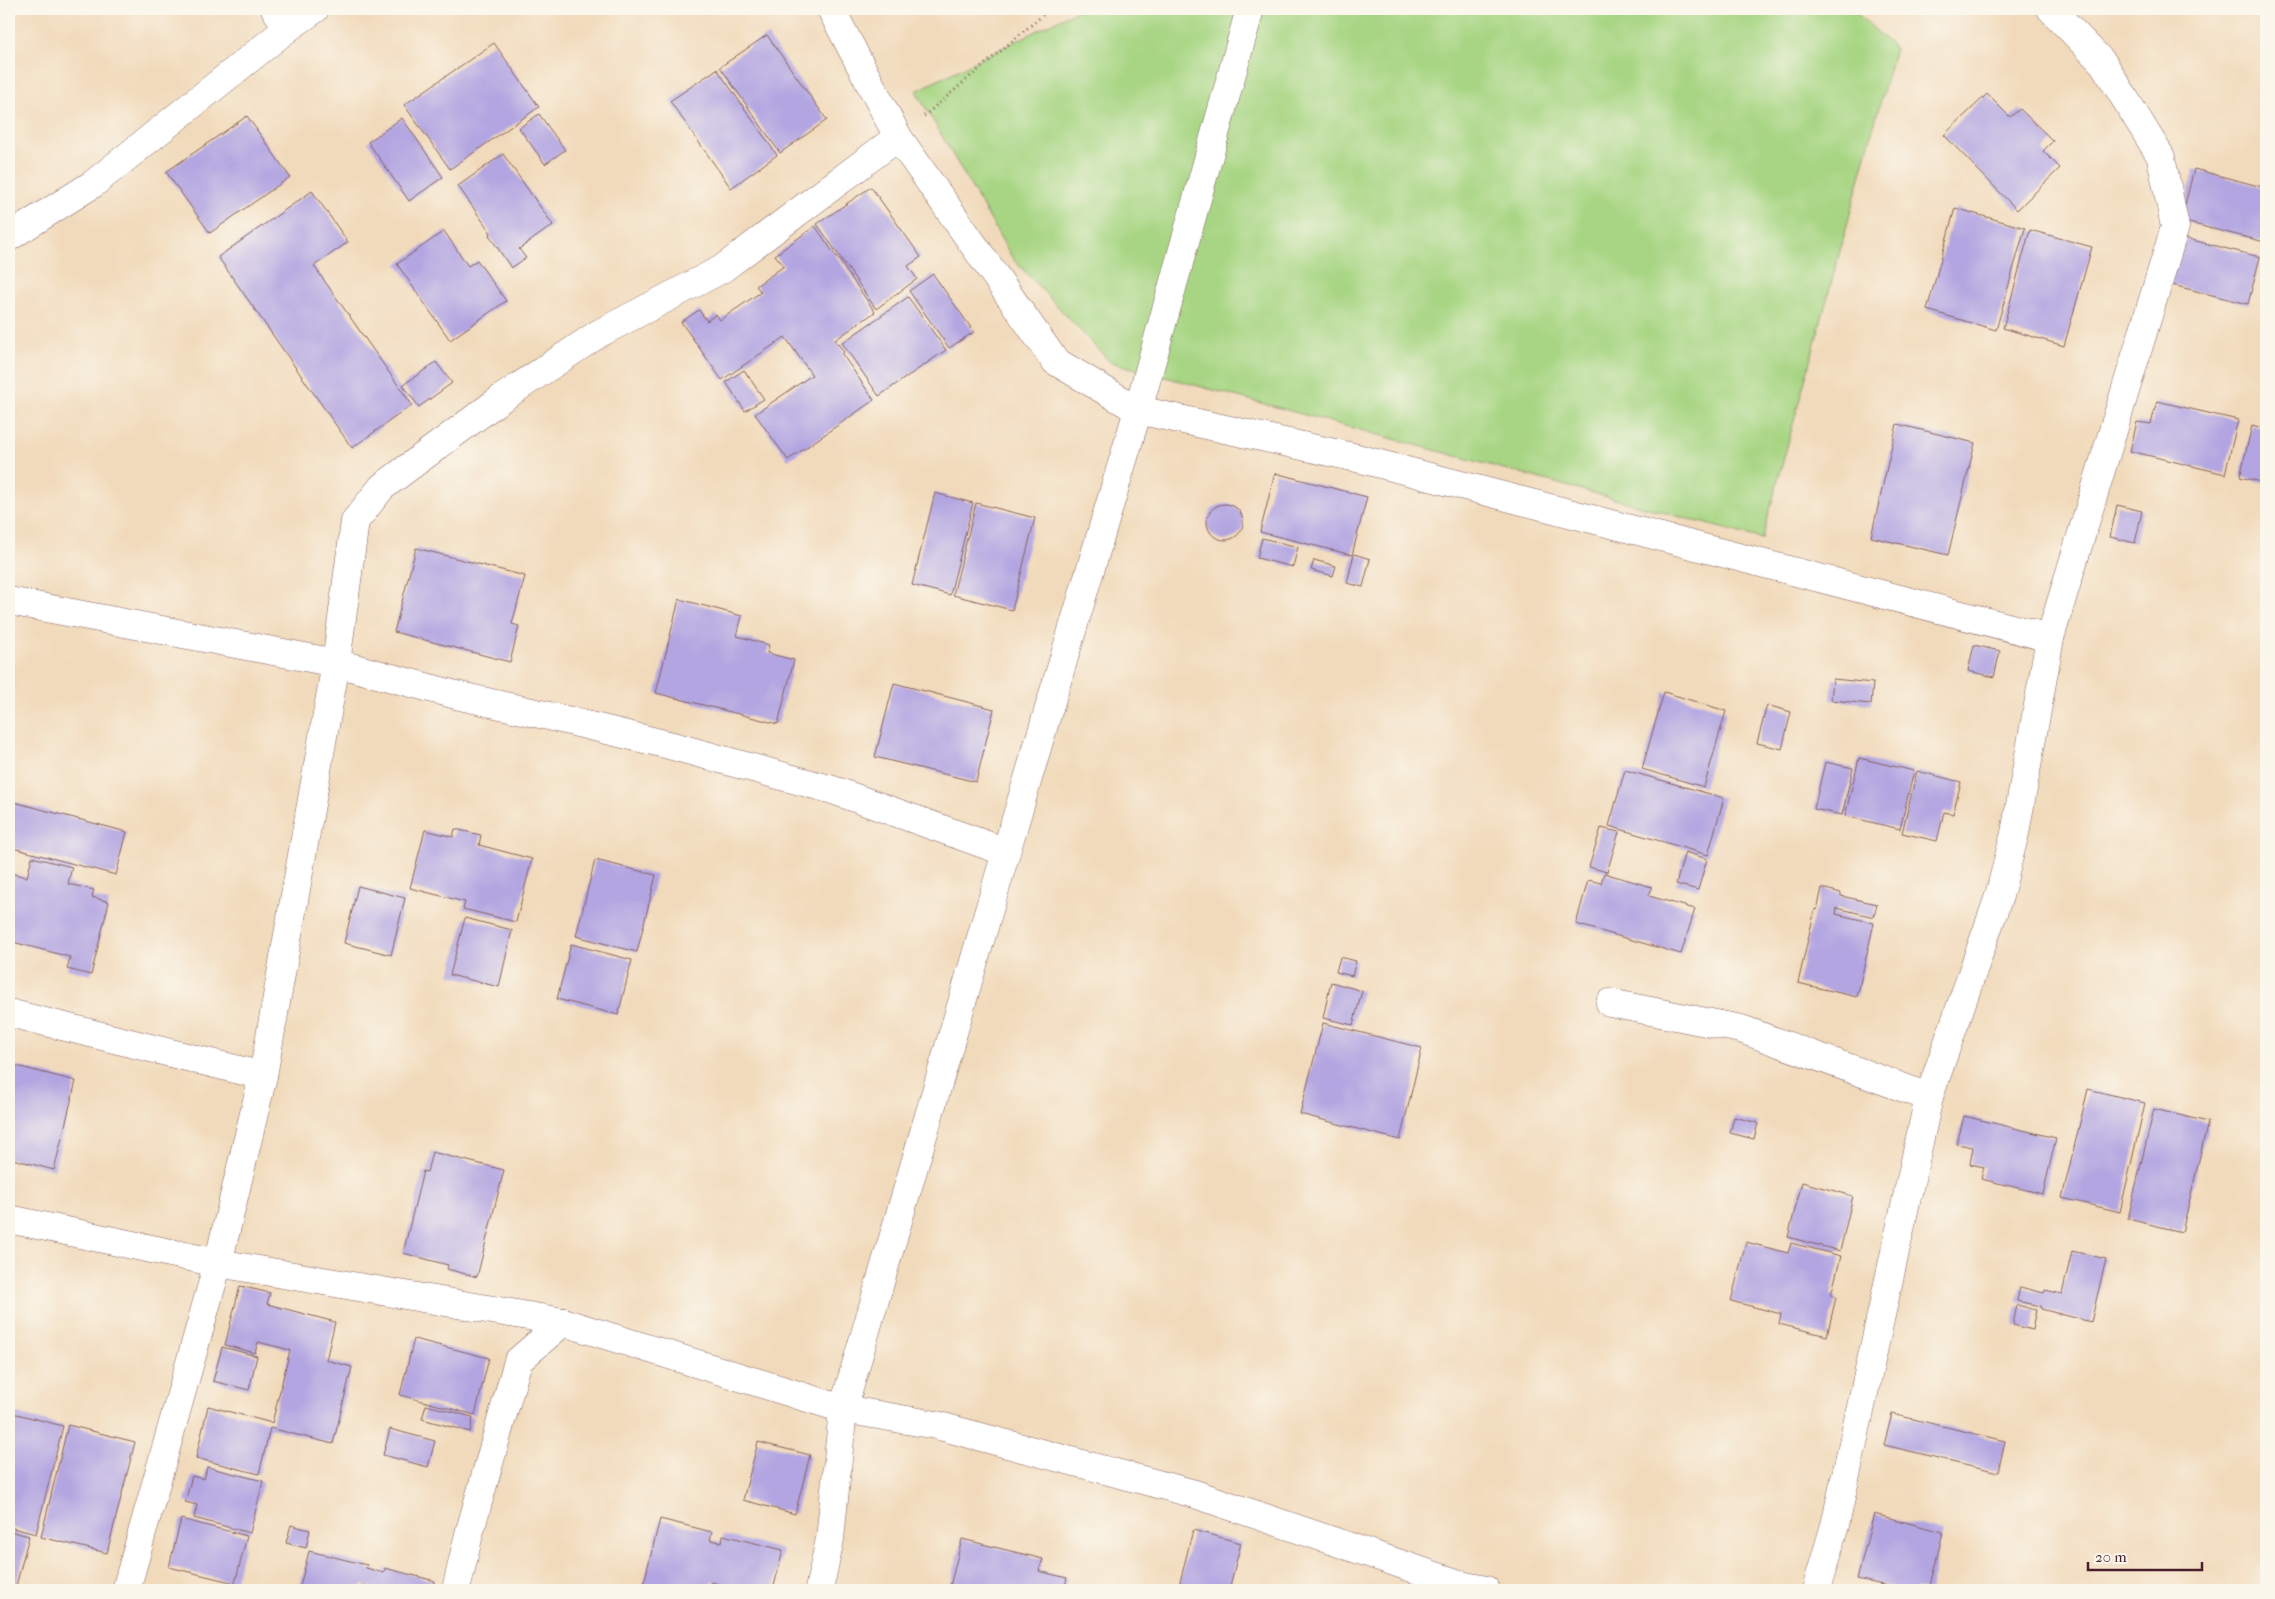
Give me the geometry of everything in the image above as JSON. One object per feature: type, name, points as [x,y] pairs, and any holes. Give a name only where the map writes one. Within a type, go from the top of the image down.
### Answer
[{"type":"street","points":[[9,238],[93,184],[281,18],[315,9]]},
{"type":"street","points":[[831,9],[898,137],[1055,361],[1138,410],[1357,458],[2050,638]]},
{"type":"street","points":[[819,1590],[830,1539],[843,1409],[1138,410],[1250,9]]},
{"type":"street","points":[[1816,1590],[1835,1525],[1929,1097],[1999,896],[2015,833],[2050,638],[2175,227],[2161,157],[2103,64],[2052,9]]},
{"type":"street","points":[[126,1590],[218,1263],[263,1076],[336,663],[355,521],[382,487],[502,398],[598,334],[722,269],[898,137]]},
{"type":"street","points":[[9,601],[336,663],[456,695],[536,712],[669,745],[833,790],[1006,852]]},
{"type":"street","points":[[1610,1003],[1741,1029],[1929,1097]]},
{"type":"street","points":[[9,1013],[263,1076]]},
{"type":"street","points":[[9,1220],[218,1263],[563,1322],[843,1409],[936,1425],[1195,1494],[1465,1586],[1486,1590]]},
{"type":"street","points":[[456,1590],[469,1534],[518,1361],[563,1322]]},
{"type":"path","points":[[898,137],[1050,9]]},
{"type":"green space","points":[[1080,9],[1852,9],[1895,48],[1762,539],[1110,362],[1013,259],[916,91]]},
{"type":"building","points":[[767,35],[827,120],[780,153],[720,67]]},
{"type":"building","points":[[494,43],[539,107],[450,169],[404,105]]},
{"type":"building","points":[[717,69],[777,155],[731,188],[670,101]]},
{"type":"building","points":[[1987,94],[2010,117],[2020,109],[2053,141],[2043,151],[2060,168],[2017,210],[1944,135]]},
{"type":"building","points":[[539,114],[565,150],[545,164],[519,128]]},
{"type":"building","points":[[247,116],[290,177],[210,233],[166,172]]},
{"type":"building","points":[[402,118],[443,177],[409,201],[368,142]]},
{"type":"building","points":[[503,154],[553,225],[519,249],[526,258],[511,268],[489,235],[491,233],[458,186]]},
{"type":"building","points":[[2194,169],[2266,188],[2265,242],[2181,221]]},
{"type":"building","points":[[871,187],[921,257],[908,266],[917,279],[876,309],[817,224]]},
{"type":"building","points":[[312,191],[348,242],[314,266],[412,405],[352,448],[218,257]]},
{"type":"building","points":[[1955,208],[2025,228],[1996,330],[1927,310]]},
{"type":"building","points":[[815,226],[875,312],[835,340],[844,352],[842,354],[874,400],[788,460],[755,414],[812,375],[785,337],[722,380],[681,322],[699,310],[707,321],[716,314],[720,320],[761,292],[756,286],[784,266],[775,255]]},
{"type":"building","points":[[2030,230],[2092,247],[2064,346],[2003,328]]},
{"type":"building","points":[[444,231],[468,266],[477,260],[506,301],[450,340],[397,264]]},
{"type":"building","points":[[2180,237],[2260,257],[2248,304],[2168,284]]},
{"type":"building","points":[[933,274],[974,332],[949,348],[909,291]]},
{"type":"building","points":[[908,297],[946,350],[879,396],[842,343]]},
{"type":"building","points":[[436,362],[452,383],[419,407],[403,385]]},
{"type":"building","points":[[744,370],[764,399],[745,411],[726,382]]},
{"type":"building","points":[[2157,401],[2238,420],[2225,474],[2130,451],[2137,422],[2151,424]]},
{"type":"building","points":[[1897,424],[1975,443],[1948,555],[1871,537]]},
{"type":"building","points":[[2252,425],[2266,429],[2266,483],[2240,477]]},
{"type":"building","points":[[1275,473],[1367,497],[1352,555],[1260,532]]},
{"type":"building","points":[[935,493],[973,503],[950,595],[912,585]]},
{"type":"building","points":[[976,503],[1035,518],[1012,610],[953,595]]},
{"type":"building","points":[[1225,504],[1232,505],[1238,509],[1242,515],[1242,529],[1238,535],[1232,539],[1225,540],[1218,539],[1212,535],[1208,529],[1207,522],[1208,515],[1212,509],[1218,505]]},
{"type":"building","points":[[2117,505],[2142,511],[2135,543],[2110,537]]},
{"type":"building","points":[[1262,538],[1298,547],[1293,567],[1257,558]]},
{"type":"building","points":[[416,548],[525,576],[512,624],[519,626],[510,662],[394,632]]},
{"type":"building","points":[[1354,554],[1370,559],[1363,587],[1347,583]]},
{"type":"building","points":[[1314,560],[1336,566],[1333,576],[1311,570]]},
{"type":"building","points":[[679,599],[742,616],[737,636],[769,645],[767,653],[794,660],[778,724],[656,693]]},
{"type":"building","points":[[1974,645],[2000,651],[1994,677],[1968,671]]},
{"type":"building","points":[[1833,679],[1873,683],[1871,704],[1831,700]]},
{"type":"building","points":[[894,683],[994,709],[976,782],[875,757]]},
{"type":"building","points":[[1664,692],[1726,711],[1704,787],[1642,769]]},
{"type":"building","points":[[1767,705],[1791,712],[1782,749],[1757,743]]},
{"type":"building","points":[[1859,758],[1914,771],[1900,829],[1845,816]]},
{"type":"building","points":[[1825,762],[1853,768],[1842,815],[1814,809]]},
{"type":"building","points":[[1625,770],[1724,798],[1708,855],[1609,826]]},
{"type":"building","points":[[1917,771],[1961,782],[1953,814],[1944,812],[1937,841],[1902,833]]},
{"type":"building","points":[[14,802],[127,832],[116,875],[9,847],[9,825]]},
{"type":"building","points":[[1601,828],[1619,832],[1607,872],[1589,867]]},
{"type":"building","points":[[455,829],[481,835],[479,845],[532,859],[516,922],[463,909],[465,902],[410,888],[425,830],[453,837]]},
{"type":"building","points":[[1685,852],[1707,859],[1698,890],[1676,884]]},
{"type":"building","points":[[32,857],[72,867],[68,884],[94,890],[92,897],[109,902],[91,975],[67,969],[70,957],[9,941],[9,873],[27,877]]},
{"type":"building","points":[[595,860],[656,875],[637,952],[576,936]]},
{"type":"building","points":[[1604,873],[1652,887],[1649,896],[1695,909],[1681,954],[1576,924],[1588,880],[1601,883]]},
{"type":"building","points":[[358,886],[405,898],[391,955],[344,943]]},
{"type":"building","points":[[1822,888],[1841,893],[1841,896],[1877,904],[1874,917],[1837,908],[1836,914],[1874,923],[1857,997],[1798,983],[1815,909],[1817,910]]},
{"type":"building","points":[[465,918],[512,930],[499,987],[450,975]]},
{"type":"building","points":[[571,944],[632,960],[618,1015],[557,999]]},
{"type":"building","points":[[1340,957],[1356,961],[1352,976],[1336,972]]},
{"type":"building","points":[[1331,982],[1362,991],[1353,1025],[1323,1018]]},
{"type":"building","points":[[1323,1023],[1422,1048],[1400,1140],[1300,1114]]},
{"type":"building","points":[[9,1064],[76,1081],[54,1170],[9,1158]]},
{"type":"building","points":[[2088,1089],[2145,1103],[2120,1212],[2062,1198]]},
{"type":"building","points":[[2154,1109],[2208,1122],[2182,1232],[2128,1219]]},
{"type":"building","points":[[1964,1116],[2056,1138],[2043,1194],[1981,1179],[1984,1167],[1970,1164],[1973,1147],[1957,1144]]},
{"type":"building","points":[[1734,1117],[1758,1123],[1754,1139],[1730,1133]]},
{"type":"building","points":[[432,1152],[504,1170],[477,1277],[447,1269],[448,1265],[403,1253],[423,1171],[427,1172]]},
{"type":"building","points":[[1802,1182],[1853,1196],[1840,1251],[1788,1237]]},
{"type":"building","points":[[1746,1242],[1788,1253],[1791,1243],[1841,1256],[1831,1295],[1836,1297],[1827,1336],[1779,1324],[1781,1314],[1731,1301]]},
{"type":"building","points":[[2072,1251],[2106,1259],[2091,1322],[2041,1309],[2041,1306],[2017,1301],[2020,1287],[2044,1293],[2045,1290],[2062,1294]]},
{"type":"building","points":[[240,1286],[270,1293],[267,1304],[335,1322],[326,1360],[352,1367],[333,1444],[270,1428],[259,1474],[196,1458],[208,1406],[272,1423],[290,1350],[258,1342],[255,1353],[225,1345]]},
{"type":"building","points":[[2017,1305],[2036,1310],[2032,1330],[2013,1325]]},
{"type":"building","points":[[414,1339],[489,1358],[475,1415],[400,1395]]},
{"type":"building","points":[[222,1347],[257,1356],[249,1390],[213,1381]]},
{"type":"building","points":[[426,1405],[473,1417],[470,1432],[422,1419]]},
{"type":"building","points":[[9,1412],[63,1426],[36,1534],[9,1527]]},
{"type":"building","points":[[1892,1414],[2005,1441],[1998,1472],[1884,1445]]},
{"type":"building","points":[[68,1425],[135,1442],[107,1553],[41,1537]]},
{"type":"building","points":[[390,1429],[435,1441],[428,1467],[383,1455]]},
{"type":"building","points":[[758,1442],[810,1455],[795,1514],[743,1500]]},
{"type":"building","points":[[207,1467],[263,1481],[250,1533],[194,1518],[197,1505],[185,1502],[192,1476],[204,1479]]},
{"type":"building","points":[[1874,1514],[1943,1532],[1929,1590],[1904,1590],[1857,1579]]},
{"type":"building","points":[[181,1519],[247,1536],[235,1583],[169,1567]]},
{"type":"building","points":[[660,1519],[712,1532],[710,1540],[722,1542],[723,1535],[783,1550],[773,1590],[742,1590],[711,1582],[710,1590],[642,1590]]},
{"type":"building","points":[[291,1525],[310,1530],[306,1548],[286,1543]]},
{"type":"building","points":[[1193,1530],[1241,1543],[1229,1590],[1178,1590]]},
{"type":"building","points":[[9,1531],[29,1536],[15,1590],[9,1590]]},
{"type":"building","points":[[962,1539],[1043,1559],[1039,1571],[1067,1578],[1064,1590],[949,1590]]},
{"type":"building","points":[[309,1551],[367,1565],[366,1568],[384,1573],[385,1568],[435,1581],[433,1590],[380,1590],[362,1585],[360,1590],[299,1590]]}]
